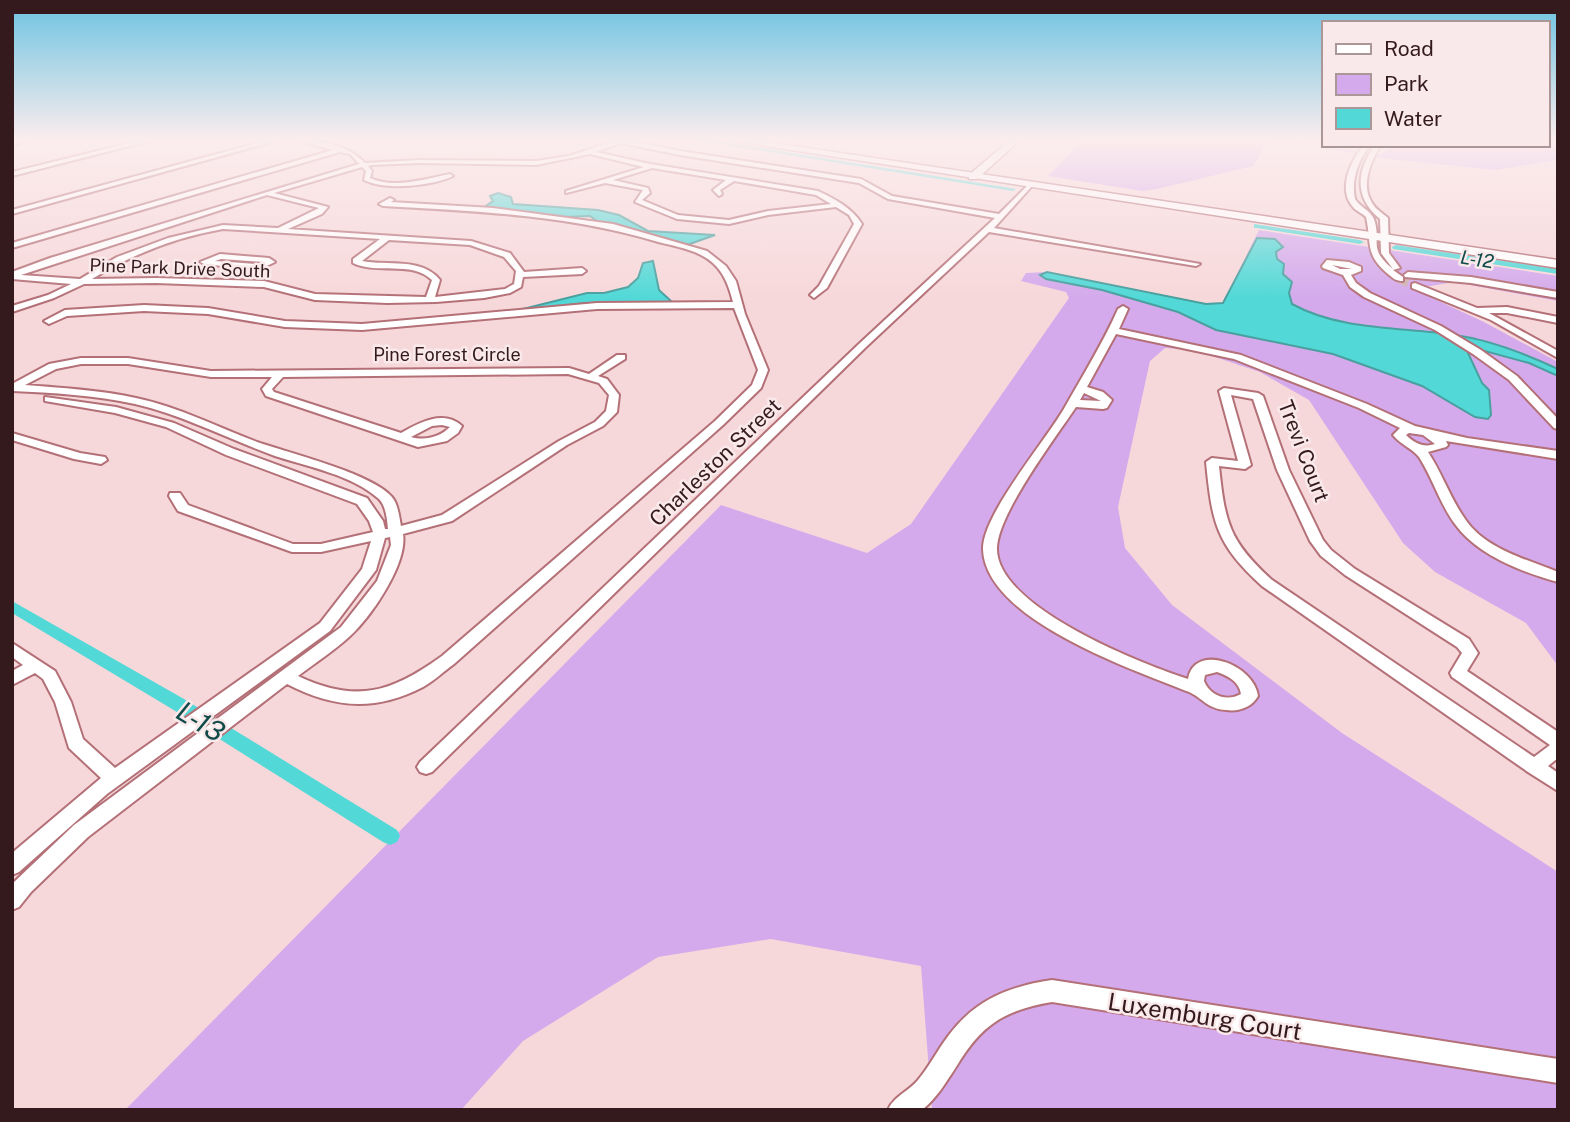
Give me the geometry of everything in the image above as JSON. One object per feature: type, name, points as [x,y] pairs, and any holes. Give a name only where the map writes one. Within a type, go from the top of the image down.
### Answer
[{"type":"main road","points":[[1082,192],[1558,258]]},
{"type":"main road","points":[[1099,192],[1558,264]]},
{"type":"street","points":[[12,212],[84,192]]},
{"type":"street","points":[[12,246],[198,192]]},
{"type":"street","points":[[12,270],[254,192]]},
{"type":"street","points":[[12,276],[254,192]]},
{"type":"street","points":[[264,192],[324,207],[319,212],[279,230]]},
{"type":"street","points":[[648,192],[637,201],[681,218],[734,222],[768,213],[839,205]]},
{"type":"street","points":[[814,295],[823,288],[858,224],[852,214],[815,192]]},
{"type":"street","points":[[880,192],[900,200],[1001,217]]},
{"type":"street","name":"Charleston Street","points":[[426,767],[853,355],[1001,217],[1023,192]]},
{"type":"street","points":[[1350,192],[1353,204],[1368,215],[1390,261],[1409,279],[1436,277],[1471,280],[1558,295]]},
{"type":"street","points":[[1366,192],[1368,203],[1384,218],[1373,252],[1378,261],[1409,279],[1522,333],[1558,355]]},
{"type":"street","points":[[286,677],[319,694],[358,700],[388,695],[418,682],[448,660],[650,485],[757,386],[763,370],[737,305],[732,281],[723,268],[704,253],[613,226],[493,210],[383,204]]},
{"type":"street","points":[[12,309],[55,295],[126,256],[205,230],[237,226],[459,241],[488,247],[507,255],[519,268],[519,275],[582,271]]},
{"type":"street","points":[[988,229],[1196,264]]},
{"type":"street","points":[[388,237],[356,261],[432,273],[436,280],[430,298]]},
{"type":"street","points":[[201,283],[232,265],[258,267],[271,262],[220,256],[204,262],[232,265]]},
{"type":"street","points":[[1378,261],[1390,261]]},
{"type":"street","points":[[1346,273],[1353,285],[1367,295],[1438,328],[1486,358],[1513,378],[1558,426]]},
{"type":"street","name":"Pine Park Drive South","points":[[12,276],[83,281],[266,284],[290,293],[388,301],[513,289],[518,285],[519,275]]},
{"type":"street","points":[[1426,283],[1488,310],[1558,346]]},
{"type":"street","points":[[65,313],[144,308],[194,310],[285,324],[362,327],[366,331],[380,332],[398,324],[597,306],[737,305]]},
{"type":"street","points":[[49,321],[80,306]]},
{"type":"street","points":[[1123,309],[1081,389],[1029,469],[993,532],[989,550],[999,579],[1024,606],[1061,630],[1167,680],[1198,689]]},
{"type":"street","points":[[1475,310],[1507,310],[1558,320]]},
{"type":"street","points":[[1113,331],[1237,357],[1363,406],[1412,429],[1467,442],[1558,455]]},
{"type":"street","points":[[175,496],[183,508],[292,548],[321,548],[447,518],[604,421],[613,408],[614,395],[607,384],[592,376],[621,357]]},
{"type":"street","name":"Pine Forest Circle","points":[[12,388],[53,366],[81,361],[128,361],[211,374],[553,371],[592,376]]},
{"type":"street","points":[[280,373],[267,388],[270,394],[401,438]]},
{"type":"street","points":[[12,388],[76,392],[136,401],[188,417],[250,443],[363,483],[386,498],[398,545],[384,582],[346,631],[81,831],[12,900]]},
{"type":"street","points":[[1072,403],[1103,406],[1107,400],[1099,394],[1081,389]]},
{"type":"street","name":"Trevi Court","points":[[1558,741],[1458,673],[1470,653],[1463,643],[1350,572],[1326,553],[1317,541],[1283,470],[1258,396],[1224,391],[1245,465],[1212,462],[1214,483],[1228,540],[1237,553],[1267,583],[1558,783]]},
{"type":"street","points":[[12,396],[96,406],[170,425],[230,452],[362,501],[376,521],[380,533],[369,570],[325,627],[115,779],[12,866]]},
{"type":"street","points":[[1385,418],[1405,442],[1417,447],[1435,452],[1467,442]]},
{"type":"street","points":[[1399,433],[1412,429]]},
{"type":"street","points":[[1432,434],[1439,438],[1435,452],[1461,523],[1479,541],[1558,577]]},
{"type":"street","points":[[12,436],[54,447],[79,458],[101,460]]},
{"type":"street","points":[[12,649],[48,675],[63,702],[75,743],[115,779]]},
{"type":"street","points":[[12,679],[35,666]]},
{"type":"street","points":[[239,688],[256,699]]},
{"type":"street","points":[[1534,767],[1558,748]]},
{"type":"street","name":"Luxemburg Court","points":[[900,1110],[916,1102],[937,1078],[957,1044],[989,1010],[1016,996],[1052,991],[1558,1071]]},
{"type":"green space","points":[[1259,230],[1558,276],[1558,301],[1454,282],[1413,289],[1484,322],[1558,362],[1558,666],[1526,623],[1435,572],[1403,543],[1309,400],[1260,372],[1194,350],[1165,348],[1150,361],[1118,507],[1125,548],[1172,605],[1342,733],[1558,872],[1558,1110],[932,1110],[921,966],[771,939],[658,957],[523,1041],[461,1110],[125,1110],[721,505],[867,553],[911,524],[1069,298],[1066,292],[1021,281],[1026,273],[1047,272],[1206,304],[1223,303]]},
{"type":"water","points":[[498,193],[511,197],[513,204],[598,210],[619,215],[648,231],[715,235],[687,245],[598,222],[590,216],[564,217],[483,208],[493,201],[490,196]]},
{"type":"water","points":[[1257,238],[1275,239],[1283,247],[1276,252],[1277,259],[1284,264],[1283,274],[1292,282],[1289,293],[1292,304],[1311,313],[1351,324],[1482,340],[1558,369],[1558,376],[1529,363],[1474,348],[1468,353],[1482,383],[1489,390],[1491,415],[1488,419],[1475,417],[1422,386],[1333,354],[1216,330],[1178,312],[1102,290],[1046,279],[1040,275],[1047,272],[1206,304],[1223,303]]},
{"type":"water","points":[[653,261],[659,290],[671,301],[668,304],[585,303],[511,312],[587,293],[604,293],[628,287],[638,278],[643,263]]},
{"type":"waterway","name":"L-12","points":[[1257,226],[1360,242]]},
{"type":"waterway","name":"L-12","points":[[1396,247],[1558,272]]},
{"type":"waterway","name":"L-13","points":[[12,606],[178,704],[390,836]]},
{"type":"tunnel","points":[[1400,279],[1415,286]]}]
